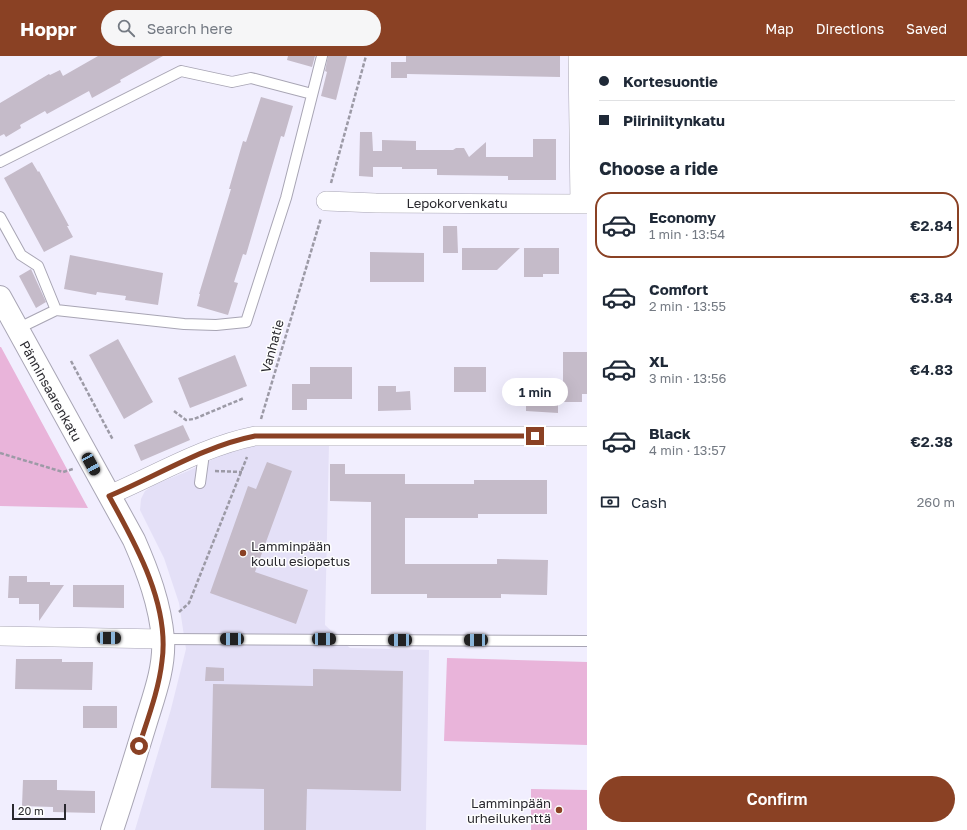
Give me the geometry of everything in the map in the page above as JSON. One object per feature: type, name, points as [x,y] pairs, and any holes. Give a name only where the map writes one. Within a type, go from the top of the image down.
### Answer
[{"type":"street","points":[[578,56],[583,204]]},
{"type":"street","name":"Lepokorvenkatu","points":[[326,201],[376,203],[583,204]]},
{"type":"street","name":"Pänninsaarenkatu","points":[[0,297],[134,540],[151,581],[159,617],[163,639],[162,661],[156,689],[112,830]]},
{"type":"street","points":[[109,496],[202,462],[238,439],[255,436],[587,436]]},
{"type":"street","points":[[0,636],[163,639]]},
{"type":"lane","points":[[17,328],[56,310],[184,324],[216,325],[246,322],[286,198],[322,56]]},
{"type":"lane","points":[[0,162],[181,71],[232,82],[251,78],[312,94]]},
{"type":"lane","points":[[0,217],[21,255],[38,266],[56,310]]},
{"type":"lane","points":[[200,483],[202,462]]},
{"type":"lane","points":[[163,639],[587,641]]},
{"type":"path","name":"Vanhatie","points":[[159,617],[176,614],[183,610],[189,603],[242,472],[264,412],[291,315],[326,201],[366,56]]},
{"type":"path","points":[[71,360],[113,440]]},
{"type":"path","points":[[174,411],[186,420],[194,419],[244,398]]},
{"type":"path","points":[[0,453],[63,472],[91,464]]},
{"type":"path","points":[[202,462],[242,472]]},
{"type":"shaded area","points":[[1,347],[88,508],[0,506]]},
{"type":"shaded area","points":[[262,442],[329,444],[325,625],[350,648],[429,650],[426,830],[135,830],[171,709],[186,649],[179,603],[164,558],[140,510],[141,499],[145,491],[154,485],[224,454]]},
{"type":"shaded area","points":[[447,658],[587,662],[587,745],[444,741]]},
{"type":"shaded area","name":"Lamminpään urheilukenttä","points":[[531,789],[587,790],[587,830],[531,830]]},
{"type":"building","points":[[98,56],[163,56],[120,80],[121,82],[92,98],[89,91],[47,114],[45,111],[20,125],[21,128],[6,137],[4,134],[0,136],[0,103],[49,74],[50,75],[60,70],[63,76]]},
{"type":"building","points":[[288,56],[315,56],[312,67],[287,60]]},
{"type":"building","points":[[328,56],[347,56],[336,100],[321,96],[327,72],[325,71]]},
{"type":"building","points":[[406,56],[560,56],[560,77],[407,74],[407,78],[391,78],[391,62],[406,62]]},
{"type":"building","points":[[261,97],[293,106],[284,137],[281,136],[246,255],[243,254],[234,282],[238,283],[228,315],[197,306],[199,294],[231,189],[229,189],[243,141],[246,142]]},
{"type":"building","points":[[360,132],[372,132],[373,151],[382,151],[382,140],[416,141],[416,150],[453,150],[456,148],[464,148],[469,157],[486,142],[486,157],[533,157],[533,139],[556,139],[556,180],[508,180],[508,176],[437,175],[437,169],[402,169],[402,167],[373,167],[373,177],[359,176]]},
{"type":"building","points":[[32,162],[38,172],[39,171],[69,226],[67,226],[73,237],[44,252],[4,178]]},
{"type":"building","points":[[443,226],[457,226],[458,253],[443,253]]},
{"type":"building","points":[[462,248],[520,248],[497,270],[462,270]]},
{"type":"building","points":[[524,248],[559,248],[559,274],[543,274],[543,277],[524,277]]},
{"type":"building","points":[[370,252],[424,253],[424,282],[370,282]]},
{"type":"building","points":[[70,255],[163,273],[158,305],[125,300],[126,296],[97,292],[96,295],[64,289]]},
{"type":"building","points":[[31,269],[46,302],[36,308],[19,276]]},
{"type":"building","points":[[118,339],[153,402],[124,419],[89,355]]},
{"type":"building","points":[[563,352],[587,352],[587,394],[582,394],[582,402],[563,402]]},
{"type":"building","points":[[235,355],[247,386],[190,408],[178,378]]},
{"type":"building","points":[[310,367],[352,367],[352,399],[307,399],[307,410],[292,410],[292,384],[310,384]]},
{"type":"building","points":[[454,367],[486,367],[486,392],[454,392]]},
{"type":"building","points":[[378,386],[396,386],[396,392],[410,391],[411,410],[378,411]]},
{"type":"building","points":[[526,391],[558,391],[558,413],[526,411]]},
{"type":"building","points":[[183,425],[190,440],[141,461],[134,445]]},
{"type":"building","points":[[267,462],[292,471],[255,572],[308,590],[296,624],[210,593],[248,486],[256,489]]},
{"type":"building","points":[[330,464],[345,464],[345,474],[405,474],[405,484],[474,484],[474,480],[547,480],[547,514],[478,514],[478,518],[405,518],[405,564],[497,564],[497,559],[548,560],[547,595],[501,594],[501,598],[427,598],[427,594],[371,594],[371,502],[330,501]]},
{"type":"building","points":[[9,576],[27,576],[27,582],[50,582],[50,585],[64,585],[39,621],[39,604],[19,604],[19,598],[8,598]]},
{"type":"building","points":[[73,585],[124,585],[124,608],[73,607]]},
{"type":"building","points":[[16,659],[62,659],[62,662],[93,662],[92,690],[15,689]]},
{"type":"building","points":[[206,667],[224,668],[224,681],[205,681]]},
{"type":"building","points":[[313,669],[403,671],[401,791],[307,789],[306,830],[264,830],[264,789],[211,788],[213,684],[313,686]]},
{"type":"building","points":[[83,706],[117,706],[117,728],[83,728]]},
{"type":"building","points":[[23,780],[57,780],[57,790],[95,791],[95,813],[53,812],[53,807],[22,806]]},
{"type":"place","name":"Lamminpään koulu esiopetus","points":[[243,553]]},
{"type":"place","name":"Lamminpään urheilukenttä","points":[[559,810]]},
{"type":"route","points":[[139,746],[157,686],[162,661],[163,639],[156,599],[145,565],[134,540],[109,496],[202,453],[238,439],[255,436],[535,436]]}]
